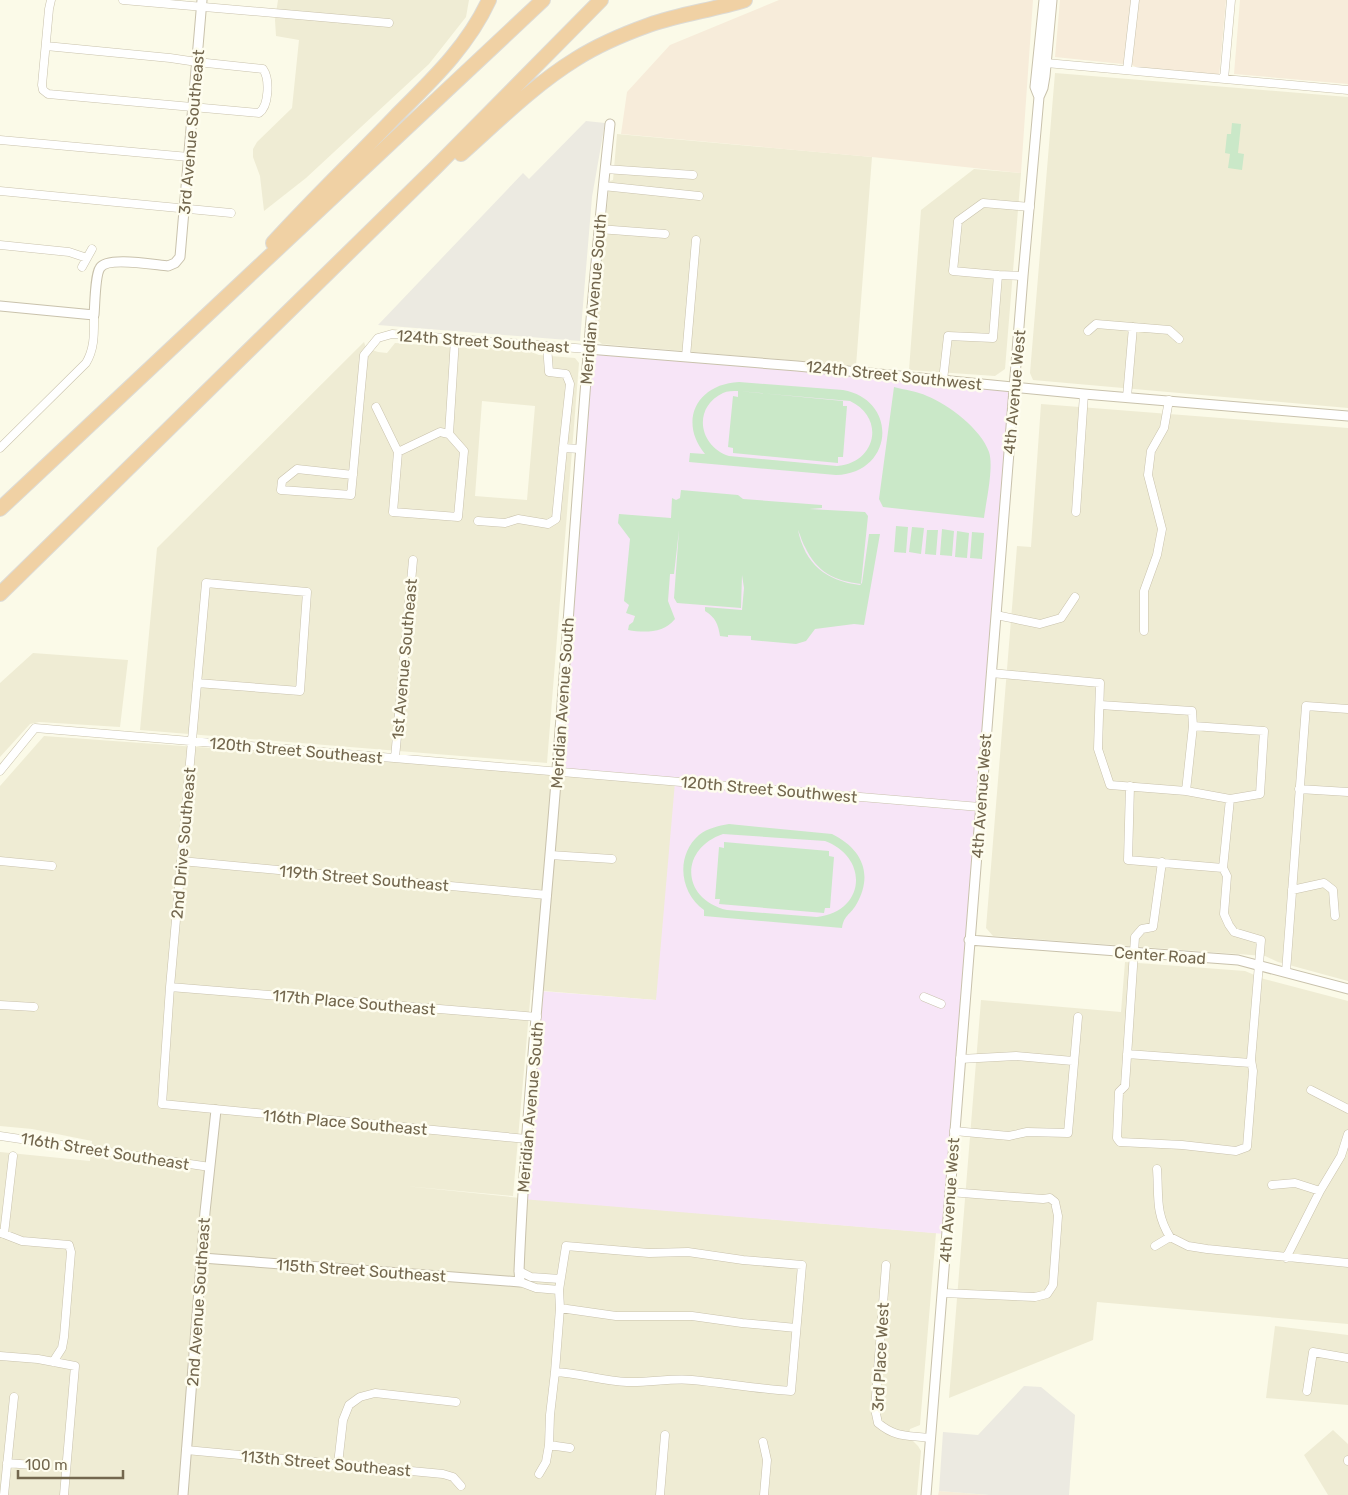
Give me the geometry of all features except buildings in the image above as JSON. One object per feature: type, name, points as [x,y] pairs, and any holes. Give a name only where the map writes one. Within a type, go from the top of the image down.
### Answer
[{"type":"highway","points":[[208,314],[307,205],[445,67],[466,40],[489,0]]},
{"type":"highway","points":[[0,509],[543,0]]},
{"type":"highway","points":[[0,594],[436,167],[601,0]]},
{"type":"highway","points":[[436,167],[460,155],[526,95],[584,54],[632,32],[670,18],[745,0]]},
{"type":"street","points":[[46,46],[263,69],[267,78],[264,109],[259,113],[48,94],[43,90],[42,85],[49,9],[51,0]]},
{"type":"street","points":[[123,0],[202,3],[389,23]]},
{"type":"street","name":"4th Avenue West","points":[[1039,97],[1036,87],[1044,0]]},
{"type":"street","name":"4th Avenue West","points":[[926,1495],[1023,276],[1039,97],[1043,88],[1052,0]]},
{"type":"street","points":[[1127,70],[1135,0]]},
{"type":"street","points":[[1224,79],[1231,0]]},
{"type":"street","name":"3rd Avenue Southeast","points":[[94,315],[98,274],[100,268],[105,263],[168,266],[176,263],[180,257],[202,3]]},
{"type":"street","points":[[1046,63],[1348,90]]},
{"type":"street","name":"Meridian Avenue South","points":[[520,1282],[519,1271],[527,1139],[557,771],[588,349],[598,229],[610,124]]},
{"type":"street","points":[[0,140],[189,157]]},
{"type":"street","points":[[605,169],[693,175]]},
{"type":"street","points":[[603,186],[700,196]]},
{"type":"street","points":[[0,192],[231,213]]},
{"type":"street","points":[[1023,276],[954,271],[958,221],[984,203],[1030,207]]},
{"type":"street","points":[[598,229],[665,234]]},
{"type":"street","points":[[686,357],[696,240]]},
{"type":"street","points":[[0,245],[69,252],[86,258]]},
{"type":"street","points":[[82,266],[92,249]]},
{"type":"street","points":[[943,380],[948,336],[993,338],[998,275]]},
{"type":"street","points":[[0,306],[94,315],[94,344],[86,364],[0,448]]},
{"type":"street","points":[[1088,331],[1096,324],[1170,330],[1180,339]]},
{"type":"street","points":[[1127,397],[1133,327]]},
{"type":"street","name":"124th Street Southeast","points":[[353,475],[364,355],[378,338],[392,334],[588,349]]},
{"type":"street","points":[[449,434],[455,338]]},
{"type":"street","points":[[478,521],[505,523],[518,519],[548,524],[556,519],[570,384],[566,374],[549,372],[547,346]]},
{"type":"street","name":"124th Street Southwest","points":[[588,349],[1348,416]]},
{"type":"street","points":[[1076,512],[1084,394]]},
{"type":"street","points":[[1144,631],[1144,590],[1156,556],[1162,529],[1148,475],[1152,451],[1164,428],[1169,400]]},
{"type":"street","points":[[376,407],[398,452],[394,512],[458,518],[464,451],[449,434],[440,432],[398,452]]},
{"type":"street","points":[[563,448],[581,449]]},
{"type":"street","points":[[297,469],[353,475],[352,495],[281,490],[282,481],[297,469]]},
{"type":"street","name":"1st Avenue Southeast","points":[[395,758],[413,560]]},
{"type":"street","name":"2nd Drive Southeast","points":[[162,1104],[170,987],[191,741],[206,583],[307,592],[300,691],[197,683]]},
{"type":"street","points":[[996,615],[1040,624],[1061,618],[1075,597]]},
{"type":"street","points":[[991,673],[1100,683],[1098,749],[1110,785],[1186,791],[1230,798],[1260,794],[1264,731],[1193,726]]},
{"type":"street","points":[[1100,704],[1192,711],[1193,726],[1186,791]]},
{"type":"street","points":[[1286,972],[1306,706],[1348,709]]},
{"type":"street","name":"120th Street Southeast","points":[[0,771],[36,728],[557,771]]},
{"type":"street","name":"120th Street Southwest","points":[[557,771],[980,807]]},
{"type":"street","points":[[1130,786],[1128,860],[1223,868]]},
{"type":"street","points":[[1299,788],[1348,792]]},
{"type":"street","points":[[1162,862],[1153,927],[1142,930],[1135,937],[1124,1086],[1119,1092],[1116,1138],[1120,1142],[1182,1145],[1236,1151],[1247,1147],[1261,940],[1234,932],[1228,925],[1224,914],[1227,876],[1223,868],[1230,798]]},
{"type":"street","points":[[550,855],[612,859]]},
{"type":"street","points":[[0,861],[52,866]]},
{"type":"street","name":"119th Street Southeast","points":[[182,861],[547,895]]},
{"type":"street","points":[[1292,890],[1324,882],[1333,890],[1335,916]]},
{"type":"street","name":"Center Road","points":[[970,940],[1238,960],[1348,989]]},
{"type":"street","name":"117th Place Southeast","points":[[170,987],[537,1018]]},
{"type":"street","points":[[924,997],[941,1004]]},
{"type":"street","points":[[0,1005],[34,1008]]},
{"type":"street","points":[[954,1131],[1010,1136],[1026,1132],[1068,1133],[1078,1017]]},
{"type":"street","points":[[1127,1054],[1252,1063]]},
{"type":"street","points":[[960,1059],[1016,1056],[1073,1061]]},
{"type":"street","points":[[1310,1090],[1348,1109]]},
{"type":"street","name":"116th Place Southeast","points":[[162,1104],[527,1139]]},
{"type":"street","name":"2nd Avenue Southeast","points":[[183,1495],[216,1110]]},
{"type":"street","points":[[1286,1258],[1320,1191],[1344,1156],[1348,1134]]},
{"type":"street","name":"116th Street Southeast","points":[[0,1136],[210,1167]]},
{"type":"street","points":[[13,1156],[2,1234],[22,1241],[69,1245],[71,1252],[64,1337],[62,1348],[53,1362]]},
{"type":"street","points":[[1157,1170],[1159,1212],[1162,1224],[1170,1237],[1188,1246],[1286,1258],[1348,1263]]},
{"type":"street","points":[[1272,1185],[1295,1183],[1320,1191]]},
{"type":"street","points":[[943,1293],[1035,1298],[1047,1294],[1053,1286],[1058,1216],[1055,1202],[1050,1198],[949,1192]]},
{"type":"street","points":[[1155,1246],[1170,1237]]},
{"type":"street","points":[[539,1474],[546,1462],[549,1445],[560,1308],[559,1290],[566,1246],[649,1253],[688,1252],[743,1260],[802,1265],[791,1391],[754,1389],[692,1380],[627,1382],[555,1372]]},
{"type":"street","name":"115th Street Southeast","points":[[202,1258],[520,1282]]},
{"type":"street","name":"3rd Place West","points":[[886,1265],[875,1409],[878,1423],[889,1432],[930,1438]]},
{"type":"street","points":[[519,1271],[531,1277],[560,1279]]},
{"type":"street","points":[[520,1282],[536,1288],[559,1290]]},
{"type":"street","points":[[560,1308],[616,1316],[692,1316],[796,1328]]},
{"type":"street","points":[[1306,1391],[1313,1352],[1348,1358]]},
{"type":"street","points":[[0,1356],[75,1366],[64,1495]]},
{"type":"street","points":[[338,1464],[343,1420],[349,1405],[360,1397],[375,1393],[456,1402]]},
{"type":"street","points":[[4,1495],[14,1397]]},
{"type":"street","points":[[660,1495],[665,1435]]},
{"type":"street","points":[[763,1442],[767,1460],[764,1495]]},
{"type":"street","points":[[549,1445],[570,1448]]},
{"type":"street","name":"113th Street Southeast","points":[[186,1450],[443,1474],[453,1477],[461,1486]]},
{"type":"street","points":[[7,1463],[46,1466]]},
{"type":"shaded area","points":[[278,0],[469,0],[466,17],[429,64],[306,178],[264,211],[260,176],[253,157],[253,149],[257,142],[292,108],[299,40],[276,36],[275,20]]},
{"type":"shaded area","points":[[779,0],[1033,0],[1021,173],[621,134],[627,92],[670,45]]},
{"type":"shaded area","points":[[1060,0],[1226,0],[1219,77],[1141,70],[1132,65],[1055,57]]},
{"type":"shaded area","points":[[1240,0],[1348,0],[1348,84],[1234,74]]},
{"type":"shaded area","points":[[1055,73],[1348,97],[1348,408],[1033,380],[1030,373]]},
{"type":"shaded area","points":[[586,121],[605,123],[592,197],[580,341],[378,325],[523,173],[529,179]]},
{"type":"shaded area","points":[[617,134],[872,157],[856,366],[602,344],[594,337],[605,224],[610,181],[613,180]]},
{"type":"shaded area","points":[[974,169],[1021,173],[1005,369],[995,376],[909,370],[921,210]]},
{"type":"shaded area","points":[[364,342],[366,348],[387,353],[395,343],[485,349],[494,347],[528,351],[539,355],[575,358],[579,363],[547,763],[140,730],[157,548]],"holes":[[[482,401],[535,406],[527,500],[475,496]]]},
{"type":"shaded area","points":[[588,349],[1014,387],[945,1234],[522,1199],[539,991],[656,1000],[675,782],[557,771]]},
{"type":"shaded area","points":[[1041,404],[1348,428],[1348,981],[1278,962],[1265,956],[993,936],[986,928],[1017,546],[1031,547]]},
{"type":"shaded area","points":[[33,653],[128,660],[120,727],[39,722],[30,724],[0,757],[0,683]]},
{"type":"shaded area","points":[[44,736],[721,785],[656,1000],[531,990],[513,1196],[405,1186],[531,1199],[936,1233],[920,1425],[910,1429],[908,1440],[912,1440],[921,1451],[917,1495],[0,1495],[0,1152],[90,1161],[92,1141],[32,1129],[0,1126],[0,786]]},
{"type":"shaded area","points":[[1125,962],[1245,971],[1264,979],[1348,1001],[1348,1324],[1097,1302],[1093,1340],[949,1398],[981,1000],[1121,1012]]},
{"type":"shaded area","points":[[1275,1326],[1348,1335],[1348,1405],[1266,1398]]},
{"type":"shaded area","points":[[1024,1386],[1041,1387],[1075,1415],[1069,1495],[989,1495],[939,1491],[943,1432],[978,1435]]},
{"type":"shaded area","points":[[1333,1430],[1348,1444],[1348,1495],[1328,1495],[1304,1455]]},
{"type":"shaded area","points":[[939,1491],[989,1495],[938,1495]]},
{"type":"green space","points":[[1232,123],[1241,124],[1238,153],[1244,154],[1242,170],[1228,168],[1230,154],[1225,153],[1227,134],[1231,134]]},
{"type":"green space","points":[[739,382],[843,390],[861,396],[874,407],[881,421],[882,436],[878,450],[869,462],[855,471],[836,475],[689,462],[690,453],[705,454],[697,442],[693,429],[693,417],[696,406],[712,389],[724,384]],"holes":[[[728,391],[850,401],[869,418],[872,428],[872,439],[868,449],[861,457],[850,463],[837,466],[729,456],[711,444],[703,426],[703,417],[707,408],[713,400]]]},
{"type":"green space","points":[[894,387],[923,394],[945,405],[972,427],[985,443],[989,452],[991,466],[984,518],[883,507],[879,499]]},
{"type":"green space","points":[[738,391],[843,401],[843,406],[847,406],[843,457],[838,457],[838,463],[733,453],[733,448],[728,447],[733,396],[738,397]]},
{"type":"green space","points":[[681,490],[738,495],[743,499],[822,505],[822,508],[809,509],[865,512],[868,516],[861,584],[869,534],[880,534],[864,625],[854,624],[815,629],[806,641],[796,644],[751,640],[751,636],[720,636],[716,622],[705,611],[705,607],[742,610],[744,588],[742,575],[741,608],[677,603],[674,598],[679,530],[674,574],[670,574],[668,601],[675,619],[671,624],[654,631],[628,630],[635,616],[626,613],[629,605],[624,601],[630,539],[618,523],[619,514],[671,518],[672,498],[676,500],[680,498]],"holes":[[[798,530],[810,556],[821,569],[835,578],[860,585],[837,580],[827,575],[819,569],[806,552]]]},
{"type":"green space","points":[[896,526],[908,527],[906,553],[894,552]]},
{"type":"green space","points":[[912,527],[924,528],[921,554],[909,552]]},
{"type":"green space","points":[[942,529],[954,531],[952,556],[940,555]]},
{"type":"green space","points":[[927,530],[938,530],[936,555],[925,554]]},
{"type":"green space","points":[[957,531],[969,533],[967,558],[955,557]]},
{"type":"green space","points":[[972,532],[984,533],[982,559],[970,558]]},
{"type":"green space","points":[[729,824],[832,834],[851,847],[858,855],[862,864],[864,883],[856,905],[846,918],[842,928],[704,916],[704,910],[696,903],[686,884],[684,863],[686,853],[699,835],[710,829]],"holes":[[[723,834],[825,841],[840,849],[849,859],[855,871],[856,884],[852,895],[845,905],[833,913],[817,917],[727,910],[712,904],[701,896],[694,885],[691,874],[693,862],[699,851],[709,841]]]},
{"type":"green space","points":[[724,842],[829,851],[829,856],[834,857],[830,908],[825,908],[824,913],[719,904],[720,899],[715,899],[719,847],[724,848]]}]
